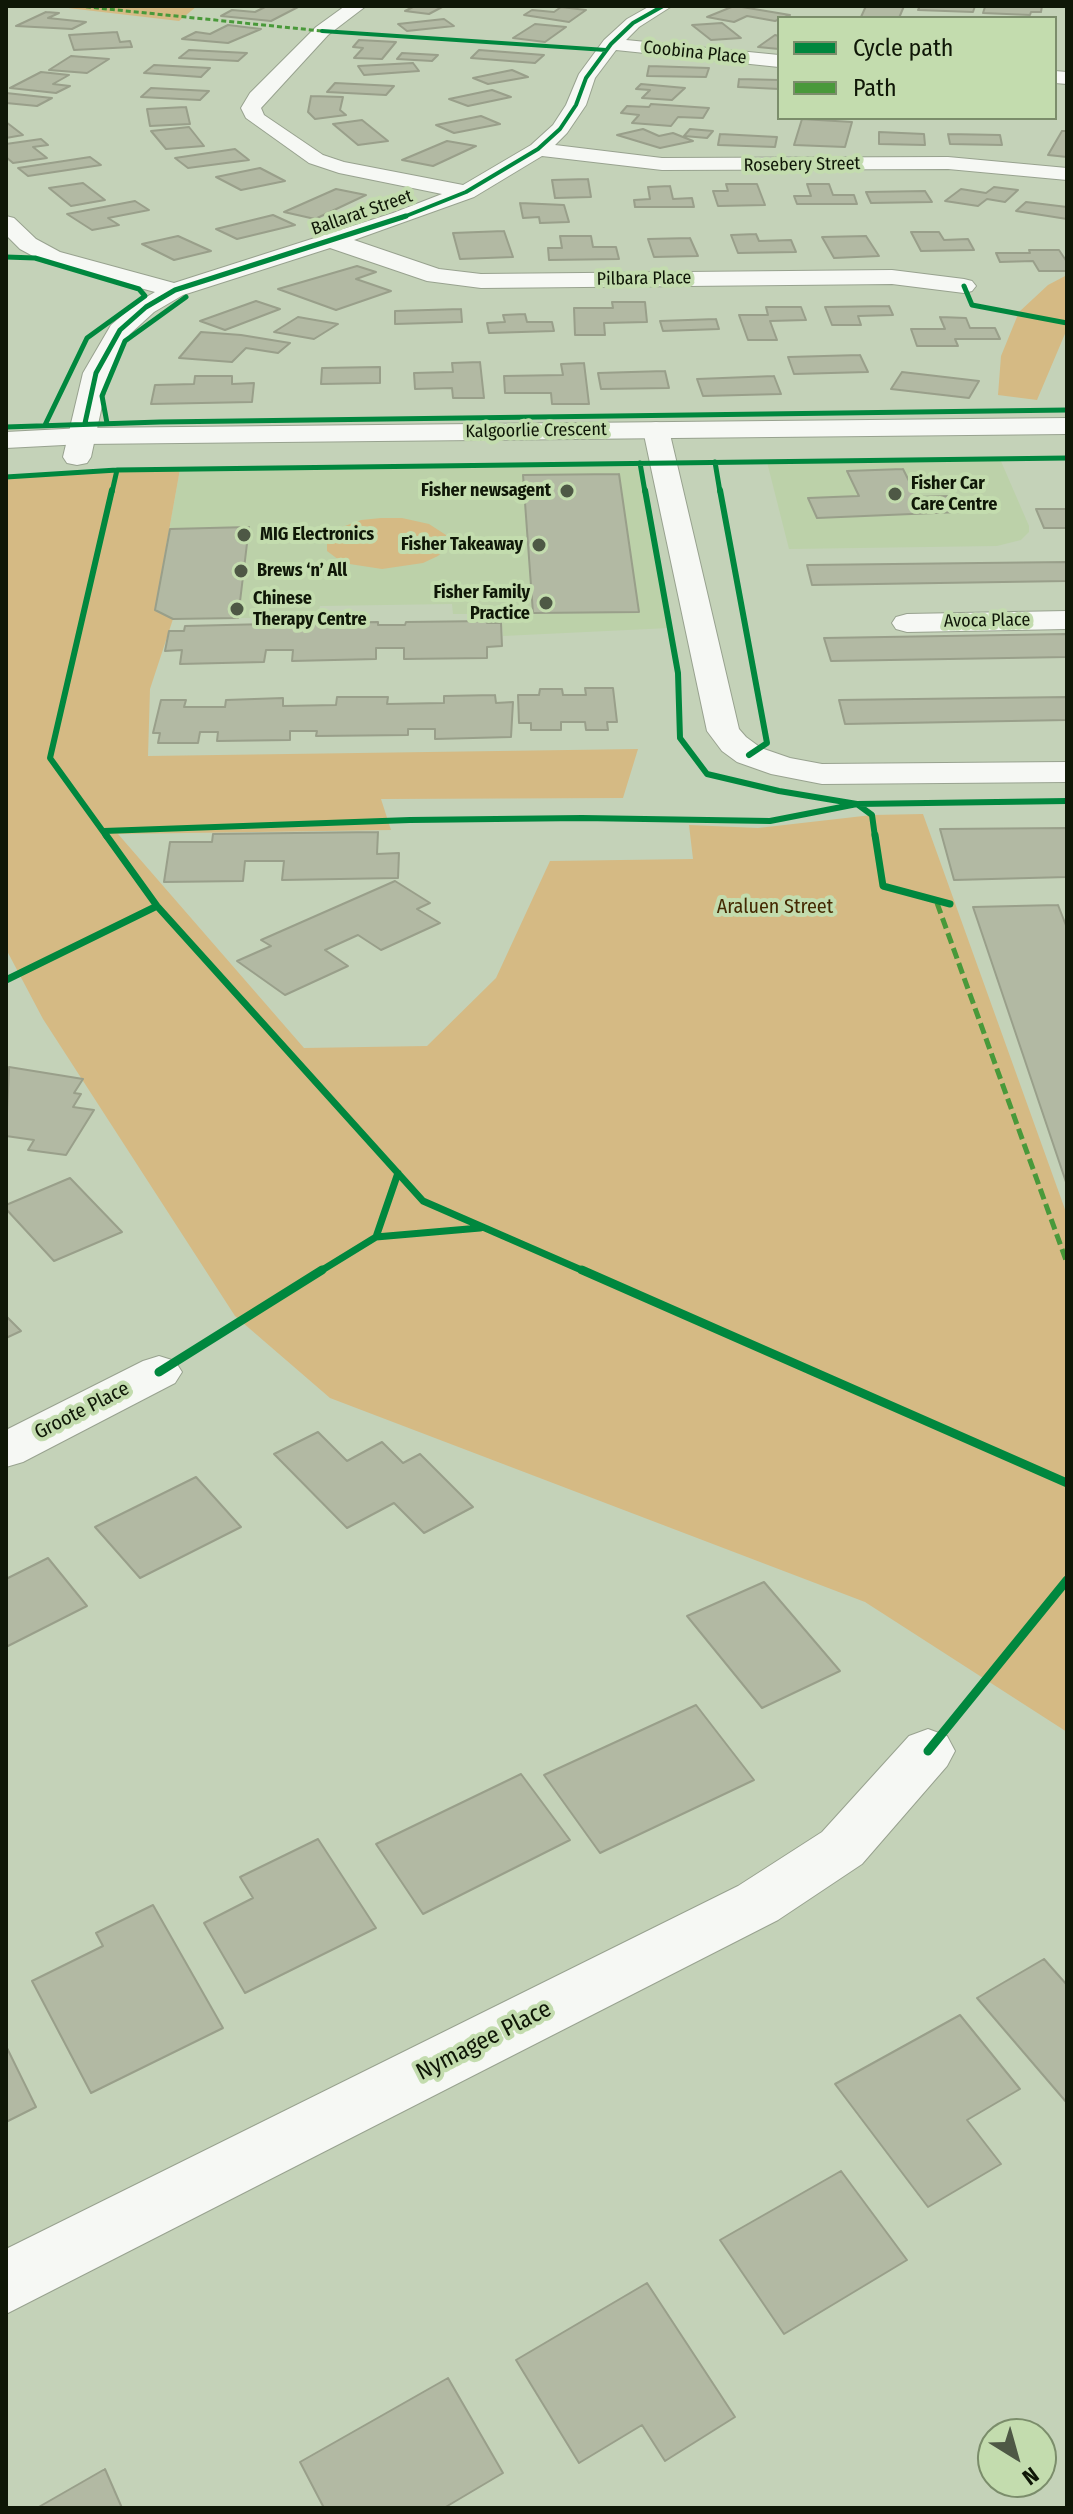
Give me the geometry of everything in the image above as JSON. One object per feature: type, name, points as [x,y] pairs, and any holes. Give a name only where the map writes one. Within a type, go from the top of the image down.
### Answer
[{"type":"street","points":[[357,6],[322,31],[257,97],[251,108],[256,118],[316,159],[339,167],[466,192]]},
{"type":"street","name":"Ballarat Street","points":[[80,446],[96,373],[120,330],[146,307],[175,290],[251,263],[330,241],[466,192],[538,149],[560,129],[576,105],[586,78],[611,44],[633,23],[663,6]]},
{"type":"street","name":"Coobina Place","points":[[611,44],[777,61]]},
{"type":"street","name":"Rosebery Street","points":[[538,149],[662,164],[948,163],[1067,174]]},
{"type":"street","points":[[6,223],[17,246],[175,290]]},
{"type":"street","name":"Pilbara Place","points":[[330,241],[363,249],[435,276],[481,281],[892,277],[964,286]]},
{"type":"street","name":"Kalgoorlie Crescent","points":[[658,439],[1067,426]]},
{"type":"street","points":[[658,439],[723,731],[734,744],[749,755],[783,767],[822,774],[1067,772]]},
{"type":"street","name":"Kalgoorlie Crescent","points":[[6,440],[80,446],[658,439],[1067,442]]},
{"type":"street","name":"Kalgoorlie Crescent","points":[[6,460],[80,446]]},
{"type":"street","name":"Avoca Place","points":[[907,623],[1067,620]]},
{"type":"street","name":"Groote Place","points":[[6,1450],[159,1372]]},
{"type":"street","name":"Nymagee Place","points":[[6,2283],[758,1903],[842,1848],[928,1751]]},
{"type":"shaded area","name":"Fisher Car Care Centre","points":[[1000,459],[1029,526],[1029,532],[1021,540],[997,546],[789,549],[767,462]]},
{"type":"shaded area","points":[[640,463],[669,628],[503,636],[501,614],[453,614],[452,604],[320,606],[317,617],[173,619],[155,610],[180,469]]},
{"type":"green space","points":[[51,6],[197,6],[179,21]]},
{"type":"green space","points":[[1067,275],[1067,329],[1037,400],[998,395],[1001,356],[1019,312],[1048,285]]},
{"type":"green space","name":"Araluen Street","points":[[180,469],[155,609],[173,619],[150,689],[148,756],[638,749],[623,798],[381,799],[391,830],[118,834],[304,1048],[427,1046],[496,978],[550,861],[693,859],[689,825],[758,828],[872,815],[923,814],[1067,1215],[1067,1732],[865,1602],[330,1398],[235,1316],[43,1019],[6,949],[6,477]]},
{"type":"green space","points":[[402,518],[429,524],[446,535],[447,548],[423,563],[382,569],[343,563],[327,551],[327,538],[337,529],[361,520]]},
{"type":"building","points":[[267,6],[300,6],[271,21],[221,16],[232,10],[255,12]]},
{"type":"building","points":[[415,6],[444,6],[429,14],[405,11]]},
{"type":"building","points":[[734,6],[790,15],[777,16],[775,21],[747,16],[734,22],[707,17]]},
{"type":"building","points":[[866,6],[904,6],[900,16],[861,16]]},
{"type":"building","points":[[920,6],[975,6],[973,12],[918,10]]},
{"type":"building","points":[[1042,6],[1041,12],[1031,12],[1030,15],[983,13],[985,7]]},
{"type":"building","points":[[561,7],[586,10],[569,22],[524,15],[532,10],[554,12]]},
{"type":"building","points":[[46,12],[59,13],[48,18],[86,22],[72,29],[16,26]]},
{"type":"building","points":[[444,19],[454,26],[407,31],[398,24]]},
{"type":"building","points":[[722,23],[741,38],[711,40],[692,25]]},
{"type":"building","points":[[535,24],[566,27],[545,42],[513,38]]},
{"type":"building","points":[[228,25],[261,29],[228,43],[182,39],[196,32],[210,34]]},
{"type":"building","points":[[117,32],[120,42],[130,41],[132,47],[74,50],[69,35]]},
{"type":"building","points":[[775,35],[777,36],[777,49],[758,47]]},
{"type":"building","points":[[359,40],[396,42],[382,59],[354,58],[363,48],[353,47]]},
{"type":"building","points":[[189,50],[247,53],[238,61],[179,58]]},
{"type":"building","points":[[479,50],[544,55],[535,63],[471,58]]},
{"type":"building","points":[[402,53],[438,55],[432,61],[397,59]]},
{"type":"building","points":[[71,56],[109,59],[87,73],[49,70]]},
{"type":"building","points":[[413,63],[419,71],[364,75],[358,66]]},
{"type":"building","points":[[154,65],[210,68],[201,77],[144,73]]},
{"type":"building","points":[[649,66],[709,68],[706,77],[647,76]]},
{"type":"building","points":[[512,70],[528,77],[488,84],[473,78]]},
{"type":"building","points":[[41,72],[69,75],[53,84],[70,86],[56,93],[10,88]]},
{"type":"building","points":[[739,79],[777,80],[777,89],[738,87]]},
{"type":"building","points":[[335,83],[394,86],[386,95],[327,92]]},
{"type":"building","points":[[641,84],[685,88],[672,100],[642,98],[650,90],[636,89]]},
{"type":"building","points":[[151,88],[209,91],[200,100],[141,97]]},
{"type":"building","points":[[492,90],[511,97],[468,106],[449,99]]},
{"type":"building","points":[[6,93],[52,98],[37,106],[6,103]]},
{"type":"building","points":[[311,96],[343,97],[340,110],[346,115],[315,119],[308,112]]},
{"type":"building","points":[[651,104],[709,108],[703,118],[678,117],[671,126],[632,123],[639,115],[621,113],[627,106],[649,107]]},
{"type":"building","points":[[186,107],[190,124],[150,126],[147,109]]},
{"type":"building","points":[[481,116],[500,124],[454,133],[436,125]]},
{"type":"building","points":[[362,120],[388,141],[358,145],[333,124]]},
{"type":"building","points":[[802,120],[852,122],[845,147],[794,145]]},
{"type":"building","points":[[6,122],[23,135],[6,138]]},
{"type":"building","points":[[189,127],[204,146],[166,149],[151,131]]},
{"type":"building","points":[[643,129],[659,136],[673,133],[693,141],[660,148],[617,135]]},
{"type":"building","points":[[690,129],[713,131],[707,138],[684,136]]},
{"type":"building","points":[[1062,131],[1067,131],[1067,157],[1048,155]]},
{"type":"building","points":[[879,132],[924,134],[925,145],[879,144]]},
{"type":"building","points":[[720,134],[777,137],[775,147],[718,145]]},
{"type":"building","points":[[948,134],[1000,135],[1002,145],[950,144]]},
{"type":"building","points":[[41,139],[48,145],[33,147],[47,158],[13,163],[6,157],[6,144]]},
{"type":"building","points":[[447,141],[476,146],[433,166],[402,160]]},
{"type":"building","points":[[235,149],[249,160],[188,168],[175,158]]},
{"type":"building","points":[[90,157],[101,165],[28,176],[18,168]]},
{"type":"building","points":[[260,168],[285,181],[241,190],[216,177]]},
{"type":"building","points":[[588,179],[591,197],[555,198],[552,180]]},
{"type":"building","points":[[83,183],[105,200],[71,206],[49,188]]},
{"type":"building","points":[[726,184],[757,184],[765,205],[718,206],[713,191],[728,191]]},
{"type":"building","points":[[807,184],[829,184],[833,195],[854,195],[857,204],[797,204],[794,196],[811,196]]},
{"type":"building","points":[[670,186],[673,199],[692,198],[694,207],[635,207],[634,200],[650,199],[648,187]]},
{"type":"building","points":[[994,187],[1018,190],[1005,202],[987,199],[978,206],[945,201],[961,189],[986,193]]},
{"type":"building","points":[[336,189],[366,195],[315,219],[284,212]]},
{"type":"building","points":[[925,191],[932,202],[871,203],[866,192]]},
{"type":"building","points":[[135,201],[149,210],[108,218],[119,225],[92,230],[67,214]]},
{"type":"building","points":[[1026,202],[1067,207],[1067,219],[1016,211]]},
{"type":"building","points":[[520,203],[564,205],[569,222],[540,223],[539,217],[523,218]]},
{"type":"building","points":[[273,215],[295,225],[237,239],[216,229]]},
{"type":"building","points":[[504,231],[513,257],[460,259],[453,233]]},
{"type":"building","points":[[911,232],[939,232],[944,240],[968,239],[974,250],[921,251]]},
{"type":"building","points":[[756,234],[759,241],[791,240],[796,252],[738,253],[731,235]]},
{"type":"building","points":[[178,236],[211,251],[174,260],[142,244]]},
{"type":"building","points":[[560,236],[591,236],[593,247],[616,247],[619,259],[549,260],[548,248],[562,248]]},
{"type":"building","points":[[866,236],[879,256],[834,258],[822,237]]},
{"type":"building","points":[[690,238],[698,256],[654,257],[648,239]]},
{"type":"building","points":[[1029,250],[1059,250],[1067,262],[1067,271],[1039,271],[1033,261],[1000,262],[996,253],[1030,253]]},
{"type":"building","points":[[357,266],[376,272],[356,279],[391,291],[336,310],[278,289]]},
{"type":"building","points":[[256,301],[280,309],[225,330],[200,321]]},
{"type":"building","points":[[612,302],[645,302],[647,322],[604,323],[605,335],[575,335],[574,308],[613,308]]},
{"type":"building","points":[[889,306],[893,315],[858,316],[861,325],[832,325],[825,307]]},
{"type":"building","points":[[766,307],[801,307],[806,320],[770,321],[777,340],[748,340],[739,315],[768,315]]},
{"type":"building","points":[[461,309],[462,322],[395,324],[395,311]]},
{"type":"building","points":[[525,314],[527,322],[552,322],[554,331],[489,333],[487,323],[505,322],[503,315]]},
{"type":"building","points":[[298,317],[338,324],[314,339],[274,332]]},
{"type":"building","points":[[940,317],[966,318],[970,328],[995,328],[1000,339],[955,339],[958,346],[917,346],[911,329],[945,329]]},
{"type":"building","points":[[716,319],[719,329],[663,331],[660,321]]},
{"type":"building","points":[[201,332],[290,343],[278,353],[246,348],[232,362],[179,358]]},
{"type":"building","points":[[860,355],[868,372],[794,374],[788,357]]},
{"type":"building","points":[[480,362],[484,398],[453,398],[452,388],[415,389],[414,373],[453,372],[452,363]]},
{"type":"building","points":[[584,363],[589,404],[552,404],[551,393],[505,393],[504,376],[563,375],[561,364]]},
{"type":"building","points":[[380,367],[380,383],[321,384],[322,368]]},
{"type":"building","points":[[665,371],[669,388],[601,389],[598,373]]},
{"type":"building","points":[[902,372],[979,381],[969,398],[891,389]]},
{"type":"building","points":[[195,376],[232,376],[232,384],[254,383],[252,402],[151,404],[155,385],[194,384]]},
{"type":"building","points":[[774,376],[781,394],[703,396],[697,379]]},
{"type":"building","points":[[903,469],[917,497],[950,496],[959,512],[817,518],[808,498],[859,496],[847,471]]},
{"type":"building","points":[[619,474],[639,612],[533,613],[523,475]]},
{"type":"building","points":[[1036,509],[1067,509],[1067,528],[1044,528]]},
{"type":"building","points":[[249,527],[238,618],[173,619],[155,610],[170,529]]},
{"type":"building","points":[[1067,562],[1067,581],[812,585],[807,565]]},
{"type":"building","points":[[378,622],[378,625],[405,625],[406,622],[501,623],[502,646],[487,647],[487,658],[404,659],[404,648],[376,648],[376,659],[292,661],[293,650],[266,650],[264,662],[180,664],[182,650],[165,651],[169,631],[184,631],[185,626],[268,624],[268,627],[295,627],[295,623]]},
{"type":"building","points":[[1067,634],[1067,657],[831,661],[824,638]]},
{"type":"building","points":[[585,688],[613,688],[617,722],[607,722],[608,730],[586,730],[585,722],[561,722],[561,730],[531,730],[531,723],[519,723],[518,695],[539,695],[540,689],[562,689],[563,695],[586,695]]},
{"type":"building","points":[[495,695],[496,703],[513,702],[511,737],[435,739],[435,729],[408,729],[408,735],[316,736],[317,731],[290,731],[290,740],[217,741],[218,732],[200,732],[198,743],[158,743],[160,733],[153,733],[161,700],[186,700],[184,707],[225,707],[226,700],[283,698],[283,706],[336,705],[337,697],[388,697],[387,704],[444,703],[444,696]]},
{"type":"building","points":[[1067,697],[1067,720],[845,724],[839,700]]},
{"type":"building","points":[[1067,828],[1067,877],[954,880],[940,829]]},
{"type":"building","points":[[378,832],[377,854],[399,853],[398,878],[282,880],[284,861],[245,861],[243,881],[164,882],[170,842],[212,842],[213,834]]},
{"type":"building","points":[[395,881],[430,903],[417,909],[440,923],[381,950],[358,935],[325,950],[348,966],[285,995],[237,961],[271,946],[261,940]]},
{"type":"building","points":[[1058,905],[1067,928],[1067,1185],[973,907]]},
{"type":"building","points":[[9,1067],[83,1079],[74,1093],[81,1094],[73,1107],[94,1110],[66,1155],[28,1150],[34,1140],[6,1136]]},
{"type":"building","points":[[70,1178],[122,1232],[54,1261],[6,1209],[6,1205]]},
{"type":"building","points":[[6,1316],[21,1331],[6,1338]]},
{"type":"building","points":[[318,1432],[347,1461],[382,1442],[403,1463],[420,1454],[473,1507],[424,1533],[394,1503],[347,1528],[274,1454]]},
{"type":"building","points":[[196,1477],[241,1527],[140,1578],[95,1527]]},
{"type":"building","points":[[48,1558],[87,1606],[6,1647],[6,1579]]},
{"type":"building","points":[[764,1582],[840,1671],[762,1708],[687,1616]]},
{"type":"building","points":[[696,1705],[754,1780],[600,1853],[544,1775]]},
{"type":"building","points":[[521,1774],[570,1840],[423,1914],[376,1844]]},
{"type":"building","points":[[318,1839],[376,1928],[245,1993],[204,1923],[253,1898],[240,1877]]},
{"type":"building","points":[[153,1905],[223,2028],[91,2093],[32,1981],[103,1946],[96,1933]]},
{"type":"building","points":[[1044,1959],[1067,1985],[1067,2103],[977,1998]]},
{"type":"building","points":[[960,2015],[1020,2089],[967,2120],[1001,2164],[928,2207],[835,2084]]},
{"type":"building","points":[[6,2046],[36,2107],[6,2122]]},
{"type":"building","points":[[841,2171],[907,2260],[784,2334],[720,2240]]},
{"type":"building","points":[[647,2283],[735,2417],[665,2461],[642,2425],[579,2463],[516,2360]]},
{"type":"building","points":[[448,2378],[503,2473],[444,2508],[324,2508],[300,2462]]},
{"type":"building","points":[[105,2469],[122,2508],[37,2508]]},
{"type":"marked path","points":[[78,6],[322,31]]},
{"type":"marked path","points":[[937,903],[1067,1263]]},
{"type":"cycle path","points":[[85,423],[96,373],[120,330],[146,307],[175,290],[401,218],[466,192],[538,149],[560,129],[576,105],[586,78],[611,44],[633,23],[663,6]]},
{"type":"cycle path","points":[[322,31],[606,50]]},
{"type":"cycle path","points":[[6,257],[35,258],[139,289],[145,296],[87,338],[45,425]]},
{"type":"cycle path","points":[[964,286],[972,305],[1067,323]]},
{"type":"cycle path","points":[[107,423],[102,396],[125,341],[186,297]]},
{"type":"cycle path","points":[[6,427],[160,422],[1067,410]]},
{"type":"cycle path","points":[[6,477],[117,470],[1067,458]]},
{"type":"cycle path","points":[[715,462],[767,743],[749,755]]},
{"type":"cycle path","points":[[640,463],[678,673],[680,738],[707,774],[779,791],[857,804],[872,815],[883,886],[950,904]]},
{"type":"cycle path","points":[[117,470],[50,758],[157,906],[423,1201],[1067,1483]]},
{"type":"cycle path","points":[[104,831],[410,820],[582,818],[770,821],[857,804],[1067,801]]},
{"type":"cycle path","points":[[6,980],[157,906]]},
{"type":"cycle path","points":[[159,1372],[376,1237],[398,1173]]},
{"type":"cycle path","points":[[376,1237],[480,1228]]},
{"type":"cycle path","points":[[928,1751],[1067,1580]]},
{"type":"place","name":"Fisher newsagent","points":[[567,491]]},
{"type":"place","name":"Fisher Car Care Centre","points":[[895,494]]},
{"type":"place","name":"MIG Electronics","points":[[244,535]]},
{"type":"place","name":"Fisher Takeaway","points":[[539,545]]},
{"type":"place","name":"Brews ‘n’ All","points":[[241,571]]},
{"type":"place","name":"Fisher Family Practice","points":[[546,603]]},
{"type":"place","name":"Chinese Therapy Centre","points":[[237,609]]}]
